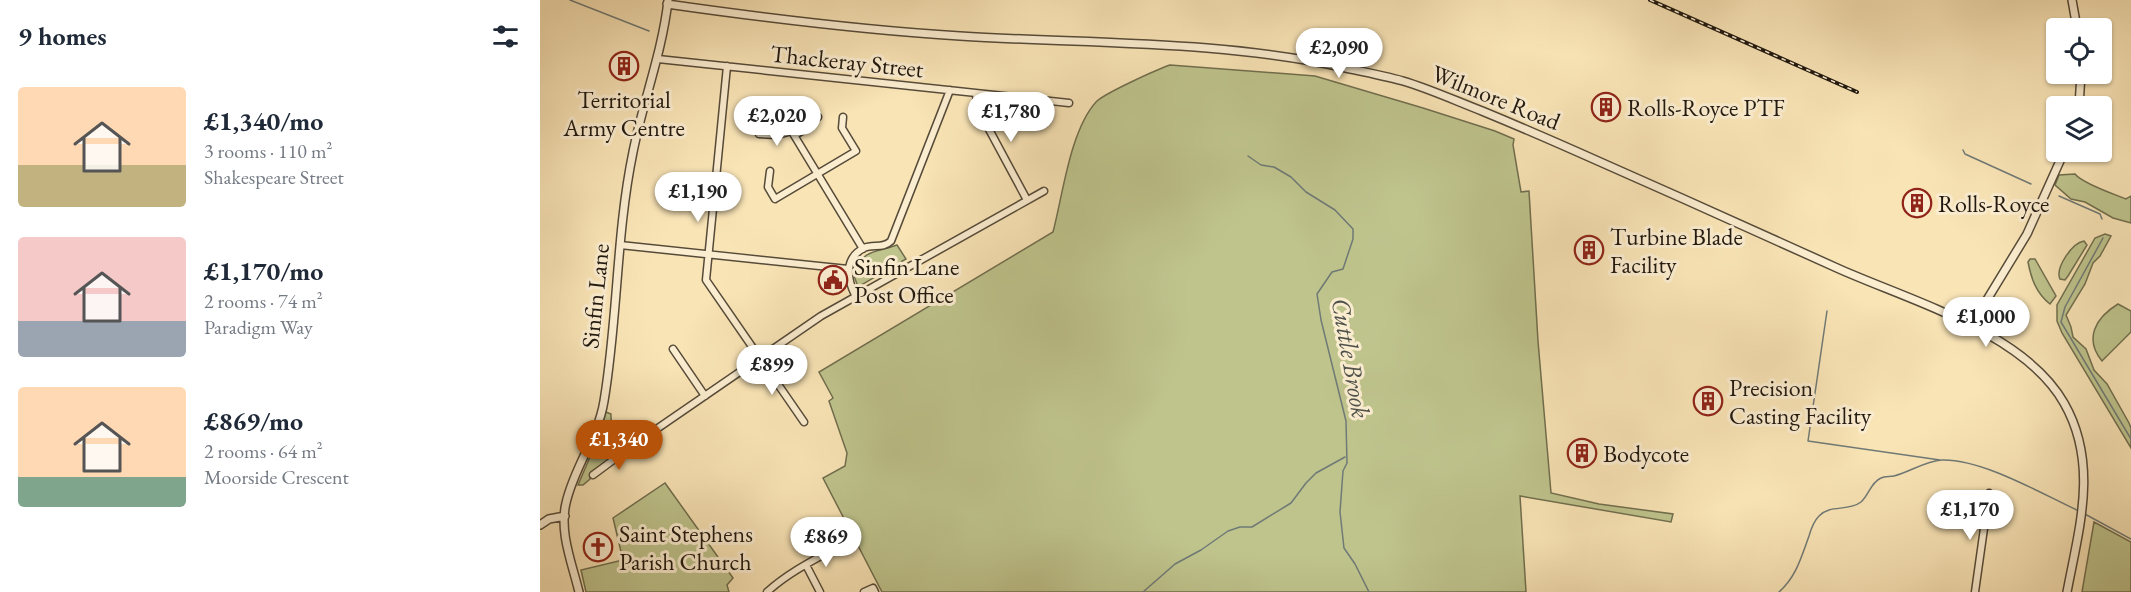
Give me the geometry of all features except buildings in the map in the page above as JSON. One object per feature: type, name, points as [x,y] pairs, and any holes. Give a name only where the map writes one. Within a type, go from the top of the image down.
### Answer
[{"type":"street","points":[[2072,0],[2075,18]]},
{"type":"street","name":"Sinfin Lane","points":[[579,592],[566,545],[565,504],[594,435],[604,400],[620,245],[633,152],[658,59],[668,2]]},
{"type":"street","name":"Wilmore Road","points":[[668,2],[850,27],[961,36],[1161,46],[1268,55],[1315,62],[1405,82],[1530,131],[1971,326],[2004,345],[2043,375],[2064,402],[2078,434],[2083,456],[2085,484],[2083,504],[2067,592]]},
{"type":"street","name":"Thackeray Street","points":[[658,59],[1069,103]]},
{"type":"street","points":[[727,66],[706,280],[804,422]]},
{"type":"street","points":[[855,295],[849,284],[848,269],[854,256],[863,249],[886,246],[891,241],[950,90]]},
{"type":"street","points":[[976,93],[977,107],[1027,200]]},
{"type":"street","points":[[777,107],[863,249]]},
{"type":"street","points":[[759,134],[793,133],[807,128],[806,116],[818,117]]},
{"type":"street","points":[[770,171],[768,187],[775,199],[856,151],[842,128],[843,117]]},
{"type":"street","points":[[1971,326],[2027,234],[2059,162]]},
{"type":"street","points":[[594,435],[623,448],[629,448],[760,357],[855,295],[1044,191]]},
{"type":"street","points":[[620,245],[848,269]]},
{"type":"street","points":[[673,349],[705,396]]},
{"type":"street","points":[[593,475],[620,455],[623,448]]},
{"type":"street","points":[[1975,592],[1989,493]]},
{"type":"street","points":[[540,525],[549,519],[565,516]]},
{"type":"street","points":[[767,592],[850,540],[847,534]]},
{"type":"street","points":[[806,566],[820,592]]},
{"type":"street","points":[[864,592],[873,588],[875,592]]},
{"type":"green space","points":[[1170,65],[1315,76],[1423,108],[1514,139],[1521,192],[1529,191],[1538,341],[1551,493],[1599,504],[1673,514],[1671,522],[1520,496],[1526,592],[882,592],[823,478],[845,466],[847,453],[829,401],[833,398],[819,372],[1053,232],[1074,146],[1087,114],[1096,102],[1109,93]]},
{"type":"green space","points":[[2075,174],[2107,192],[2126,199],[2131,196],[2131,223],[2113,218],[2085,202],[2071,199],[2055,185],[2059,175]]},
{"type":"green space","points":[[2105,234],[2111,236],[2100,256],[2093,263],[2085,284],[2066,315],[2073,337],[2086,349],[2094,370],[2107,384],[2129,423],[2131,448],[2057,321],[2057,305],[2095,238]]},
{"type":"green space","points":[[2084,241],[2087,245],[2068,276],[2065,280],[2060,279],[2062,263],[2074,246]]},
{"type":"green space","points":[[897,245],[906,259],[858,287],[852,270],[858,263],[872,252]]},
{"type":"green space","points":[[2030,259],[2035,259],[2056,296],[2050,304],[2035,285],[2028,262]]},
{"type":"green space","points":[[2118,304],[2131,311],[2131,332],[2102,361],[2094,345],[2093,337],[2098,322]]},
{"type":"green space","points":[[606,412],[611,414],[613,427],[619,434],[642,435],[626,445],[609,439],[600,430]]},
{"type":"green space","points":[[604,444],[613,450],[611,458],[591,472],[590,479],[583,485],[578,485],[596,445]]},
{"type":"green space","points":[[665,483],[733,578],[727,585],[729,592],[586,592],[581,570],[623,560],[613,518]]},
{"type":"green space","points":[[2094,522],[2131,542],[2131,592],[2082,592]]},
{"type":"waterway","name":"Cuttle Brook","points":[[570,0],[649,31]]},
{"type":"waterway","points":[[1963,150],[1965,154],[2031,184]]},
{"type":"waterway","name":"Cuttle Brook","points":[[1248,156],[1261,165],[1274,167],[1291,177],[1306,192],[1335,210],[1353,229],[1353,239],[1343,269],[1332,272],[1317,294],[1321,320],[1346,421],[1347,463],[1343,471],[1340,512],[1344,548],[1369,592]]},
{"type":"waterway","points":[[2059,196],[2100,214],[2102,219]]},
{"type":"waterway","points":[[2103,238],[2065,307],[2061,322],[2131,439]]},
{"type":"waterway","points":[[1827,311],[1808,441],[1940,460]]},
{"type":"waterway","points":[[1143,592],[1175,564],[1201,550],[1228,531],[1240,527],[1252,527],[1291,503],[1316,473],[1345,457]]},
{"type":"waterway","name":"Cuttle Brook","points":[[1779,592],[1794,573],[1812,526],[1823,512],[1856,505],[1881,478],[1894,476],[1930,462],[1958,461],[1976,465],[2012,479],[2079,511]]},
{"type":"waterway","name":"Cuttle Brook","points":[[2083,513],[2131,539]]},
{"type":"railway","points":[[1650,0],[1857,92]]},
{"type":"place","name":"Territorial Army Centre","points":[[624,66]]},
{"type":"place","name":"Rolls-Royce PTF","points":[[1606,107]]},
{"type":"place","name":"Rolls-Royce","points":[[1917,203]]},
{"type":"place","name":"Turbine Blade Facility","points":[[1589,250]]},
{"type":"place","name":"Sinfin Lane Post Office","points":[[833,280]]},
{"type":"place","name":"Precision Casting Facility","points":[[1708,401]]},
{"type":"place","name":"Bodycote","points":[[1582,453]]},
{"type":"place","name":"Saint Stephens Parish Church","points":[[598,547]]}]
